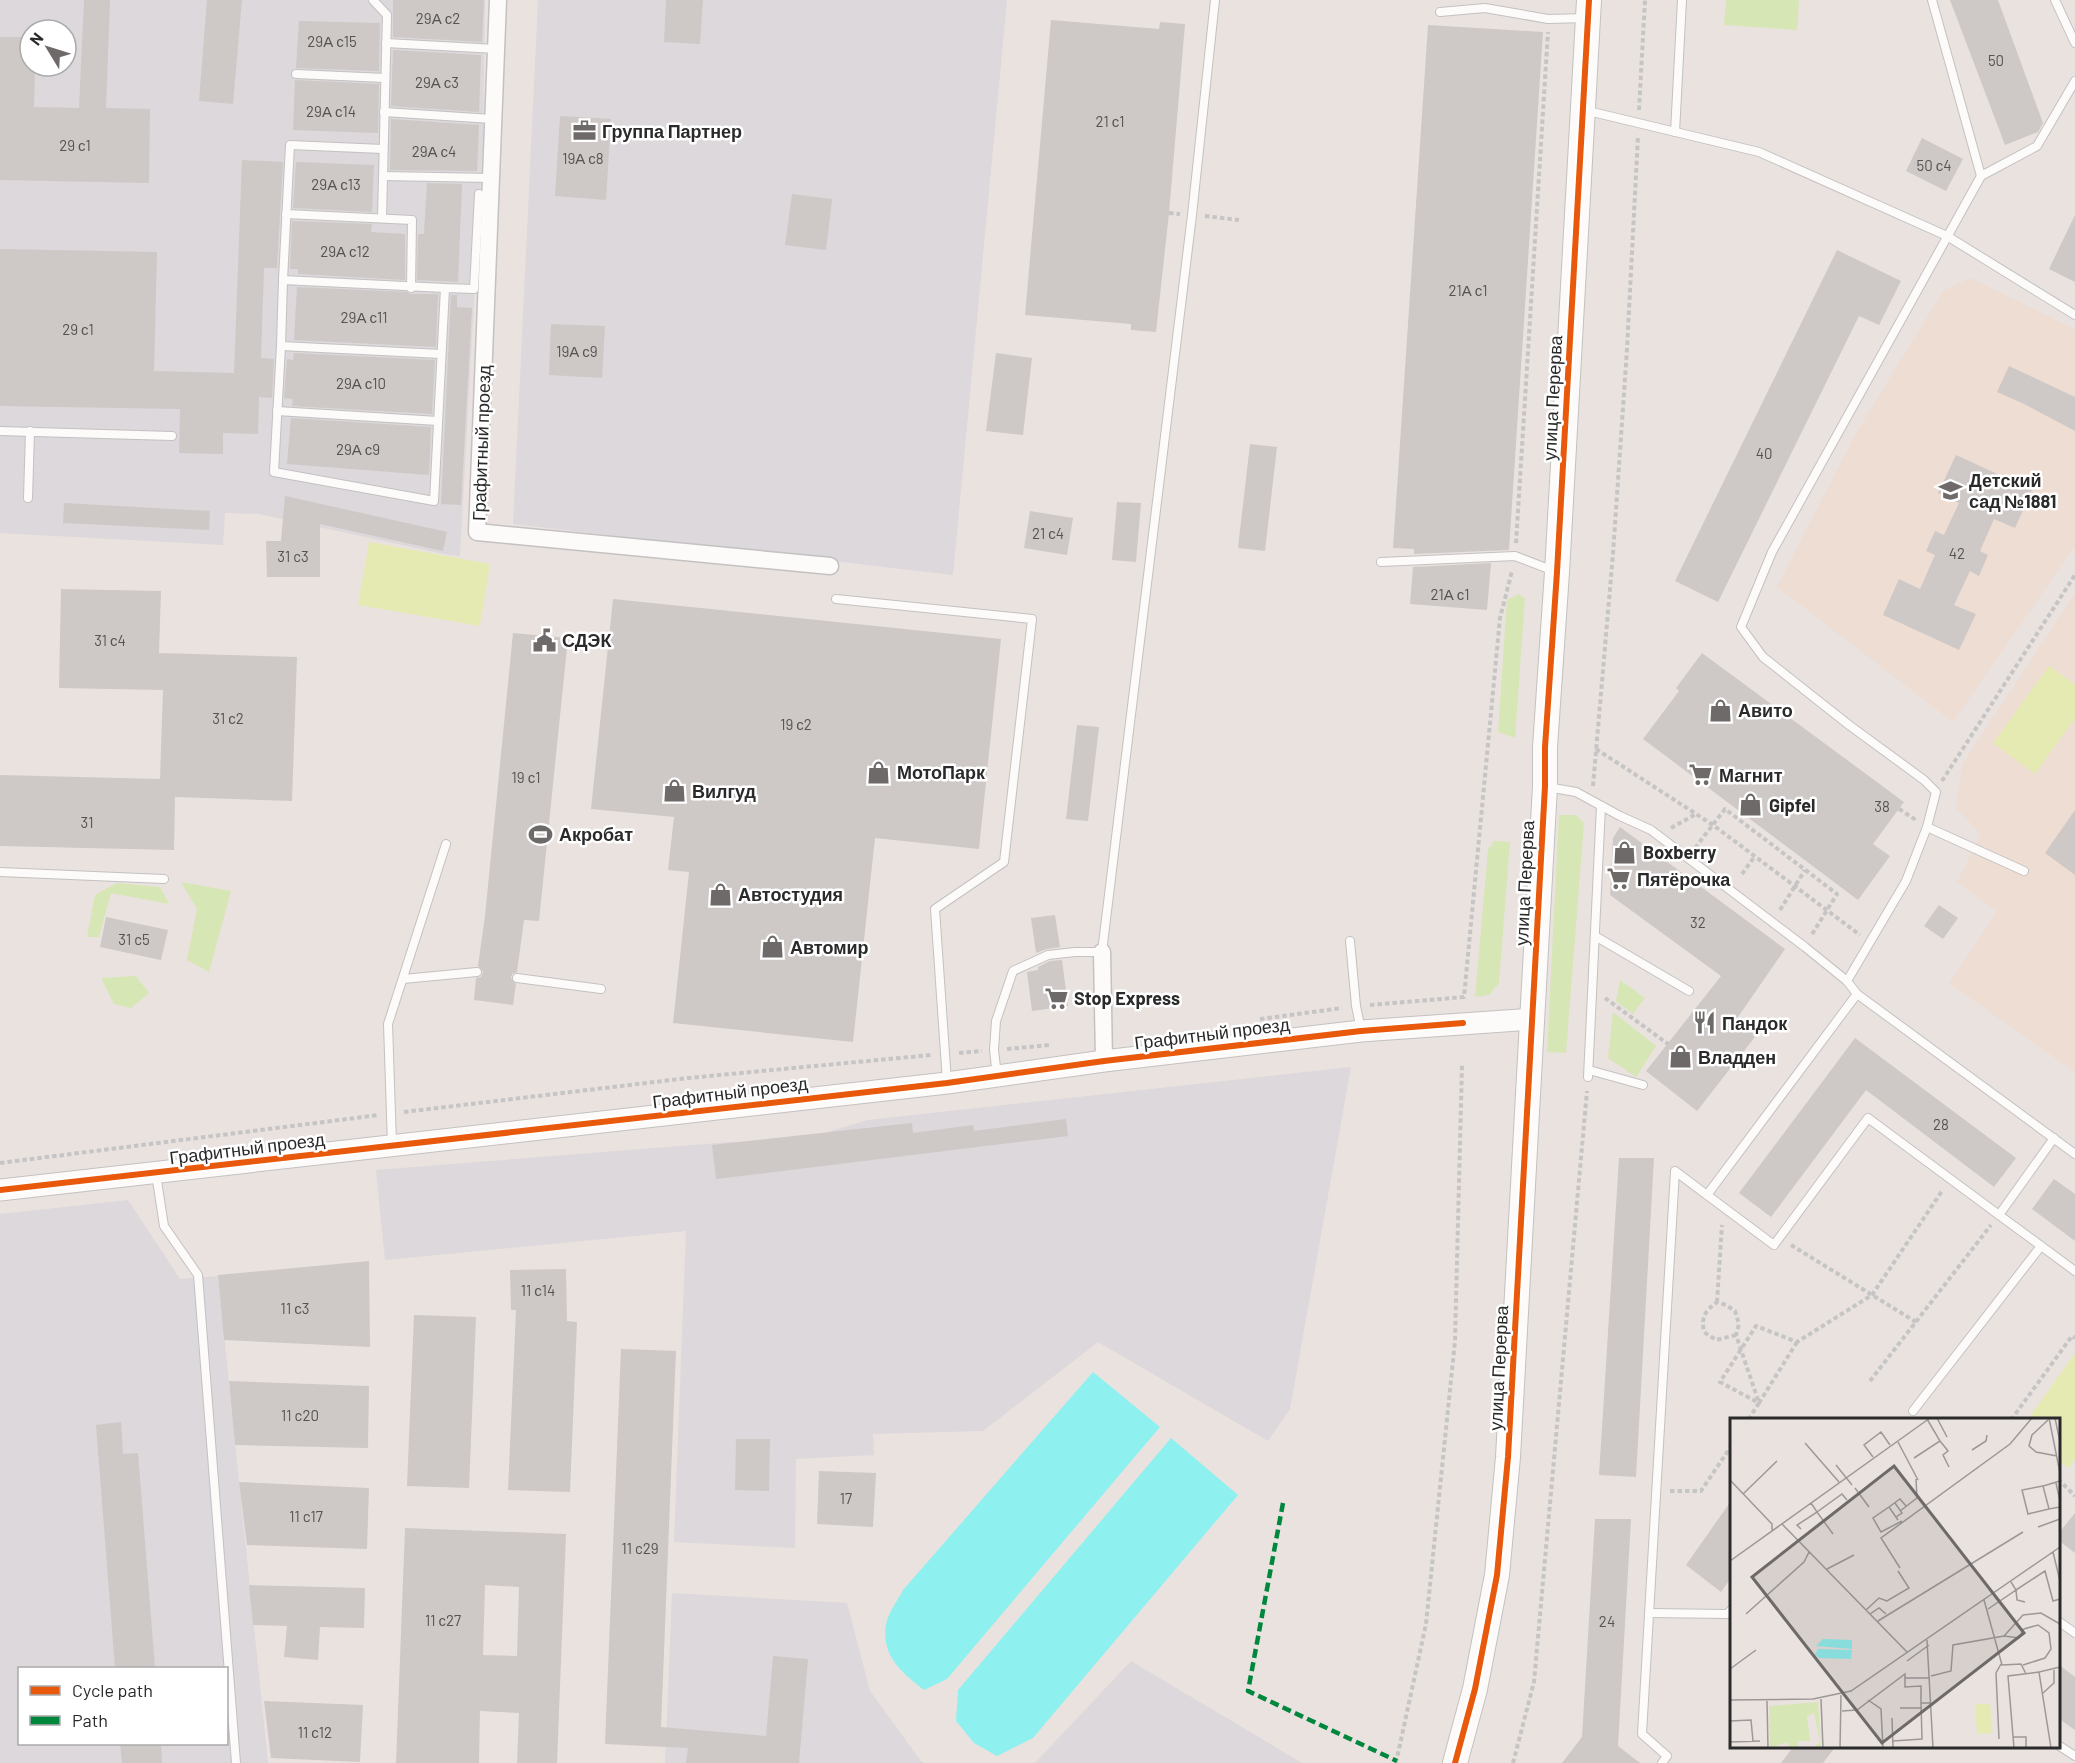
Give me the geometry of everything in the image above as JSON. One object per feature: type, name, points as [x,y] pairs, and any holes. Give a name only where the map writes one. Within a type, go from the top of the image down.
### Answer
[{"type":"main road","name":"улица Перерва","points":[[1455,1763],[1475,1689],[1497,1575],[1509,1445],[1545,786],[1545,747],[1557,572],[1588,9]]},
{"type":"street","name":"Графитный проезд","points":[[498,0],[477,531],[830,566]]},
{"type":"street","points":[[1102,952],[1104,1061]]},
{"type":"street","name":"Графитный проезд","points":[[0,1190],[946,1083],[1104,1061],[1361,1031],[1532,1019]]},
{"type":"lane","points":[[373,0],[387,15],[382,218]]},
{"type":"lane","points":[[997,1077],[994,1050],[996,1021],[1013,971],[1048,955],[1102,952],[1147,599],[1215,0]]},
{"type":"lane","points":[[1675,132],[1682,0]]},
{"type":"lane","points":[[1932,0],[1981,176]]},
{"type":"lane","points":[[2055,0],[2075,43]]},
{"type":"lane","points":[[1440,12],[1485,4],[1548,19],[1588,9]]},
{"type":"lane","points":[[386,43],[496,49]]},
{"type":"lane","points":[[296,74],[385,78]]},
{"type":"lane","points":[[1847,981],[1906,880],[1927,828],[1935,792],[1924,780],[1849,725],[1763,657],[1742,627],[1772,552],[1981,176],[2037,146],[2075,81]]},
{"type":"lane","points":[[1583,109],[1759,152],[1947,236],[2075,315]]},
{"type":"lane","points":[[384,112],[492,118]]},
{"type":"lane","points":[[383,149],[290,145],[274,472],[434,501],[445,288]]},
{"type":"lane","points":[[383,176],[491,178]]},
{"type":"lane","points":[[283,280],[411,288],[474,289],[478,194]]},
{"type":"lane","points":[[286,214],[412,220],[411,288]]},
{"type":"lane","points":[[281,346],[441,354]]},
{"type":"lane","points":[[277,411],[438,421]]},
{"type":"lane","points":[[0,431],[172,436]]},
{"type":"lane","points":[[27,498],[30,431]]},
{"type":"lane","points":[[1381,562],[1515,556],[1557,572]]},
{"type":"lane","points":[[836,599],[1032,619],[1004,862],[935,909],[946,1083]]},
{"type":"lane","points":[[1545,786],[1576,792],[1651,830],[1805,947],[1847,981],[1857,994],[2075,1154]]},
{"type":"lane","points":[[1601,806],[1588,1073],[1643,1085]]},
{"type":"lane","points":[[1927,828],[2024,871]]},
{"type":"lane","points":[[393,1146],[388,1024],[446,844]]},
{"type":"lane","points":[[0,872],[164,879]]},
{"type":"lane","points":[[1595,936],[1689,991]]},
{"type":"lane","points":[[1350,941],[1356,1006],[1361,1031]]},
{"type":"lane","points":[[403,979],[477,972]]},
{"type":"lane","points":[[517,978],[601,989]]},
{"type":"lane","points":[[1707,1195],[1857,994]]},
{"type":"lane","points":[[1662,1763],[1666,1756],[1642,1734],[1675,1171],[1774,1245],[1868,1119],[2075,1271]]},
{"type":"lane","points":[[1999,1215],[2054,1138]]},
{"type":"lane","points":[[156,1174],[164,1226],[198,1275],[236,1763]]},
{"type":"lane","points":[[1913,1411],[2041,1246]]},
{"type":"lane","points":[[1649,1613],[1728,1614],[1730,1611]]},
{"type":"lane","points":[[2060,1622],[2075,1633]]},
{"type":"lane","points":[[2060,1746],[2075,1756]]},
{"type":"path","points":[[1601,806],[1593,784],[1613,554],[1627,349],[1645,0]]},
{"type":"path","points":[[1252,1020],[1356,1006],[1464,997],[1500,618],[1515,556],[1548,19]]},
{"type":"path","points":[[1935,792],[2075,575]]},
{"type":"path","points":[[1596,749],[1713,825],[1870,942]]},
{"type":"path","points":[[1899,808],[1911,817]]},
{"type":"path","points":[[1688,858],[1725,809],[1837,894],[1805,947]]},
{"type":"path","points":[[1658,835],[1696,814]]},
{"type":"path","points":[[1742,874],[1755,856]]},
{"type":"path","points":[[1772,923],[1805,870]]},
{"type":"path","points":[[1593,989],[1668,1044]]},
{"type":"path","points":[[0,1163],[688,1078],[1060,1044]]},
{"type":"path","points":[[1396,1763],[1426,1624],[1455,1341],[1461,1065]]},
{"type":"path","points":[[1513,1763],[1534,1682],[1588,1073]]},
{"type":"path","points":[[1749,1418],[1797,1342],[1872,1295],[1950,1179]]},
{"type":"path","points":[[1724,1208],[1717,1302],[1705,1311],[1702,1322],[1704,1332],[1716,1340],[1736,1335]]},
{"type":"path","points":[[1870,1381],[1999,1215]]},
{"type":"path","points":[[1780,1238],[1916,1322]]},
{"type":"path","points":[[1717,1302],[1736,1311],[1738,1324],[1736,1335],[1759,1403]]},
{"type":"path","points":[[1759,1403],[1720,1382],[1756,1326],[1797,1342]]},
{"type":"path","points":[[2012,1418],[2072,1336],[2075,1338]]},
{"type":"path","points":[[1656,1491],[1701,1491],[1730,1447]]},
{"type":"path","points":[[2060,1481],[2075,1496]]},
{"type":"shaded area","points":[[0,0],[485,0],[483,137],[460,556],[259,514],[225,513],[223,545],[0,533]]},
{"type":"shaded area","points":[[538,0],[1007,0],[953,575],[513,524]]},
{"type":"shaded area","name":"Детский сад №1881","points":[[1970,278],[2075,329],[2075,546],[1953,722],[1777,587],[1855,435],[1943,291]]},
{"type":"shaded area","points":[[2075,593],[2075,1072],[1949,983],[1997,911],[1957,882],[1981,834],[1956,808],[1962,765]]},
{"type":"shaded area","points":[[1351,1067],[1290,1409],[1268,1441],[1098,1342],[983,1431],[873,1434],[874,1455],[796,1459],[795,1548],[674,1542],[686,1231],[385,1260],[376,1170],[731,1142],[798,1141],[868,1120]]},
{"type":"shaded area","points":[[128,1200],[180,1279],[218,1276],[268,1763],[0,1763],[0,1214]]},
{"type":"shaded area","points":[[672,1593],[847,1603],[870,1691],[921,1761],[925,1763],[665,1763]]},
{"type":"shaded area","points":[[1131,1661],[1302,1763],[1035,1763]]},
{"type":"green space","points":[[1726,0],[1799,0],[1797,30],[1724,25]]},
{"type":"green space","points":[[369,542],[490,564],[480,626],[358,605]]},
{"type":"green space","points":[[1519,594],[1525,599],[1515,738],[1498,732],[1507,600]]},
{"type":"green space","points":[[2049,666],[2075,685],[2075,718],[2035,774],[1993,743]]},
{"type":"green space","points":[[1559,815],[1576,815],[1584,823],[1566,1053],[1547,1052]]},
{"type":"green space","points":[[1494,841],[1510,842],[1499,983],[1489,995],[1475,997],[1488,850]]},
{"type":"green space","points":[[181,882],[231,891],[209,972],[187,960],[197,909]]},
{"type":"green space","points":[[117,883],[160,887],[169,904],[111,893],[99,937],[87,937],[95,895]]},
{"type":"green space","points":[[136,976],[149,993],[131,1008],[114,1004],[101,978]]},
{"type":"green space","points":[[1620,980],[1645,998],[1633,1014],[1616,1001]]},
{"type":"green space","points":[[1613,1012],[1656,1046],[1636,1077],[1608,1058]]},
{"type":"green space","points":[[2075,1353],[2075,1459],[2069,1468],[2060,1462],[2060,1418],[2029,1418]]},
{"type":"water","points":[[1093,1372],[1160,1427],[947,1679],[924,1690],[901,1670],[890,1654],[885,1635],[891,1611],[903,1590]]},
{"type":"water","points":[[1171,1438],[1238,1495],[1033,1738],[997,1756],[974,1743],[956,1721],[958,1690]]},
{"type":"building","points":[[84,0],[110,0],[106,108],[150,109],[149,183],[0,180],[0,37],[18,37],[18,78],[35,78],[34,107],[79,108]]},
{"type":"building","points":[[207,0],[242,0],[233,104],[199,101]]},
{"type":"building","points":[[393,0],[484,0],[482,42],[393,37]]},
{"type":"building","points":[[666,0],[703,0],[700,44],[664,42]]},
{"type":"building","points":[[1950,0],[1998,0],[2043,123],[2038,132],[2005,145]]},
{"type":"building","points":[[1051,20],[1159,29],[1160,22],[1185,24],[1156,332],[1131,330],[1131,324],[1025,315]]},
{"type":"building","points":[[299,21],[380,23],[379,71],[296,68]]},
{"type":"building","points":[[1428,25],[1543,32],[1509,550],[1414,554],[1414,549],[1393,548]]},
{"type":"building","points":[[393,50],[481,55],[479,112],[391,106]]},
{"type":"building","points":[[295,80],[379,84],[378,133],[293,130]]},
{"type":"building","points":[[560,116],[611,119],[606,200],[555,196]]},
{"type":"building","points":[[391,119],[479,125],[477,171],[390,170]]},
{"type":"building","points":[[1922,138],[1963,159],[1946,191],[1906,171]]},
{"type":"building","points":[[242,160],[283,162],[277,268],[264,268],[261,358],[274,359],[272,398],[259,397],[258,434],[223,433],[223,454],[179,453],[180,409],[0,406],[0,249],[157,252],[154,371],[234,373]]},
{"type":"building","points":[[296,162],[374,165],[372,212],[293,208]]},
{"type":"building","points":[[427,183],[462,184],[458,282],[417,280],[418,234],[424,234]]},
{"type":"building","points":[[792,194],[832,199],[826,250],[785,245]]},
{"type":"building","points":[[2075,215],[2075,282],[2049,269]]},
{"type":"building","points":[[292,221],[372,224],[371,232],[405,234],[405,280],[298,274],[298,269],[290,269]]},
{"type":"building","points":[[1837,250],[1901,281],[1879,325],[1859,316],[1718,602],[1675,581]]},
{"type":"building","points":[[297,287],[438,294],[436,347],[294,340]]},
{"type":"building","points":[[451,295],[457,295],[457,307],[472,308],[461,505],[441,504]]},
{"type":"building","points":[[551,324],[605,326],[602,378],[549,375]]},
{"type":"building","points":[[294,353],[435,360],[432,414],[292,406],[293,399],[284,398],[287,359],[293,360]]},
{"type":"building","points":[[996,353],[1032,358],[1023,435],[986,431]]},
{"type":"building","points":[[2009,366],[2075,397],[2075,431],[1997,392]]},
{"type":"building","points":[[291,418],[431,427],[429,475],[287,464]]},
{"type":"building","points":[[1250,444],[1277,447],[1265,551],[1238,548]]},
{"type":"building","points":[[1956,455],[2032,490],[2015,528],[1994,519],[1980,551],[1988,555],[1979,576],[1970,571],[1954,605],[1976,614],[1959,650],[1883,615],[1899,579],[1920,589],[1935,555],[1926,551],[1935,531],[1944,535],[1959,503],[1938,493]]},
{"type":"building","points":[[285,496],[447,532],[443,551],[320,524],[320,577],[267,577],[266,541],[281,541]]},
{"type":"building","points":[[1117,502],[1141,503],[1136,562],[1112,560]]},
{"type":"building","points":[[64,503],[210,511],[209,530],[63,523]]},
{"type":"building","points":[[1030,511],[1073,518],[1067,555],[1024,548]]},
{"type":"building","points":[[1491,563],[1487,610],[1410,604],[1413,567]]},
{"type":"building","points":[[61,589],[161,591],[159,653],[297,657],[292,801],[175,797],[174,850],[0,846],[0,775],[160,779],[163,690],[59,688]]},
{"type":"building","points":[[613,599],[1001,639],[979,849],[875,838],[853,1042],[673,1023],[689,872],[668,870],[674,817],[591,809]]},
{"type":"building","points":[[513,633],[568,638],[539,921],[524,920],[517,972],[512,974],[511,978],[516,984],[513,1005],[474,1000],[476,978],[481,977],[483,972],[478,966]]},
{"type":"building","points":[[1702,653],[1904,802],[1873,844],[1890,856],[1858,900],[1643,739],[1679,691],[1676,688]]},
{"type":"building","points":[[1077,725],[1099,727],[1088,821],[1066,819]]},
{"type":"building","points":[[2075,810],[2075,875],[2045,853]]},
{"type":"building","points":[[1620,827],[1785,949],[1738,1017],[1758,1033],[1697,1111],[1646,1071],[1721,976],[1610,895],[1613,838]]},
{"type":"building","points":[[1939,905],[1958,918],[1943,939],[1924,926]]},
{"type":"building","points":[[1055,915],[1060,947],[1036,953],[1031,918]]},
{"type":"building","points":[[106,917],[168,930],[161,960],[100,947]]},
{"type":"building","points":[[1062,960],[1068,1006],[1032,1011],[1027,972],[1038,970],[1038,967],[1050,961]]},
{"type":"building","points":[[1855,1038],[2016,1158],[1994,1187],[1866,1090],[1771,1217],[1739,1193]]},
{"type":"building","points":[[1066,1119],[1068,1136],[716,1179],[712,1145],[912,1123],[913,1133],[973,1125],[974,1131]]},
{"type":"building","points":[[1619,1158],[1654,1158],[1636,1477],[1599,1475]]},
{"type":"building","points":[[2054,1179],[2075,1194],[2075,1241],[2032,1209]]},
{"type":"building","points":[[369,1261],[370,1347],[224,1340],[218,1275]]},
{"type":"building","points":[[566,1269],[567,1321],[577,1322],[570,1492],[508,1490],[516,1310],[511,1310],[510,1270]]},
{"type":"building","points":[[414,1315],[476,1317],[469,1488],[407,1486]]},
{"type":"building","points":[[621,1349],[676,1351],[661,1727],[766,1736],[773,1656],[808,1659],[799,1763],[686,1763],[688,1748],[605,1744]]},
{"type":"building","points":[[229,1381],[369,1386],[368,1448],[235,1445]]},
{"type":"building","points":[[121,1422],[123,1454],[138,1453],[155,1667],[115,1667],[96,1425]]},
{"type":"building","points":[[736,1439],[770,1439],[769,1491],[735,1490]]},
{"type":"building","points":[[819,1471],[876,1473],[873,1527],[817,1524]]},
{"type":"building","points":[[239,1482],[369,1488],[367,1549],[247,1545]]},
{"type":"building","points":[[1730,1502],[1730,1579],[1721,1592],[1686,1565]]},
{"type":"building","points":[[2075,1513],[2075,1553],[2060,1542],[2060,1532]]},
{"type":"building","points":[[1595,1519],[1631,1519],[1618,1746],[1640,1763],[1562,1763],[1582,1737]]},
{"type":"building","points":[[405,1528],[566,1534],[557,1763],[517,1763],[519,1713],[480,1711],[479,1763],[396,1763]],"holes":[[[485,1585],[519,1587],[517,1656],[483,1655]]]},
{"type":"building","points":[[249,1585],[365,1588],[364,1628],[320,1627],[318,1660],[284,1657],[287,1626],[253,1625]]},
{"type":"building","points":[[2060,1666],[2075,1677],[2075,1730],[2060,1719]]},
{"type":"building","points":[[264,1701],[363,1705],[360,1762],[271,1758]]},
{"type":"building","points":[[120,1745],[161,1745],[162,1763],[122,1763]]},
{"type":"building","points":[[1792,1748],[1834,1748],[1823,1763],[1781,1763]]},
{"type":"marked path","points":[[1283,1503],[1248,1691],[1397,1761]]},
{"type":"cycle path","points":[[1455,1763],[1475,1689],[1497,1575],[1508,1457],[1545,786],[1545,747],[1589,0]]},
{"type":"cycle path","points":[[0,1190],[947,1083],[1104,1061],[1361,1031],[1463,1023]]},
{"type":"place","name":"Группа Партнер","points":[[584,131]]},
{"type":"place","name":"Детский сад №1881","points":[[1951,490]]},
{"type":"place","name":"СДЭК","points":[[544,640]]},
{"type":"place","name":"Авито","points":[[1720,710]]},
{"type":"place","name":"МотоПарк","points":[[879,772]]},
{"type":"place","name":"Магнит","points":[[1701,775]]},
{"type":"place","name":"Вилгуд","points":[[674,791]]},
{"type":"place","name":"Gipfel","points":[[1751,805]]},
{"type":"place","name":"Акробат","points":[[541,834]]},
{"type":"place","name":"Boxberry","points":[[1625,852]]},
{"type":"place","name":"Пятёрочка","points":[[1619,879]]},
{"type":"place","name":"Автостудия","points":[[720,894]]},
{"type":"place","name":"Автомир","points":[[772,947]]},
{"type":"place","name":"Stop Express","points":[[1056,998]]},
{"type":"place","name":"Пандок","points":[[1704,1023]]},
{"type":"place","name":"Владден","points":[[1680,1057]]}]
